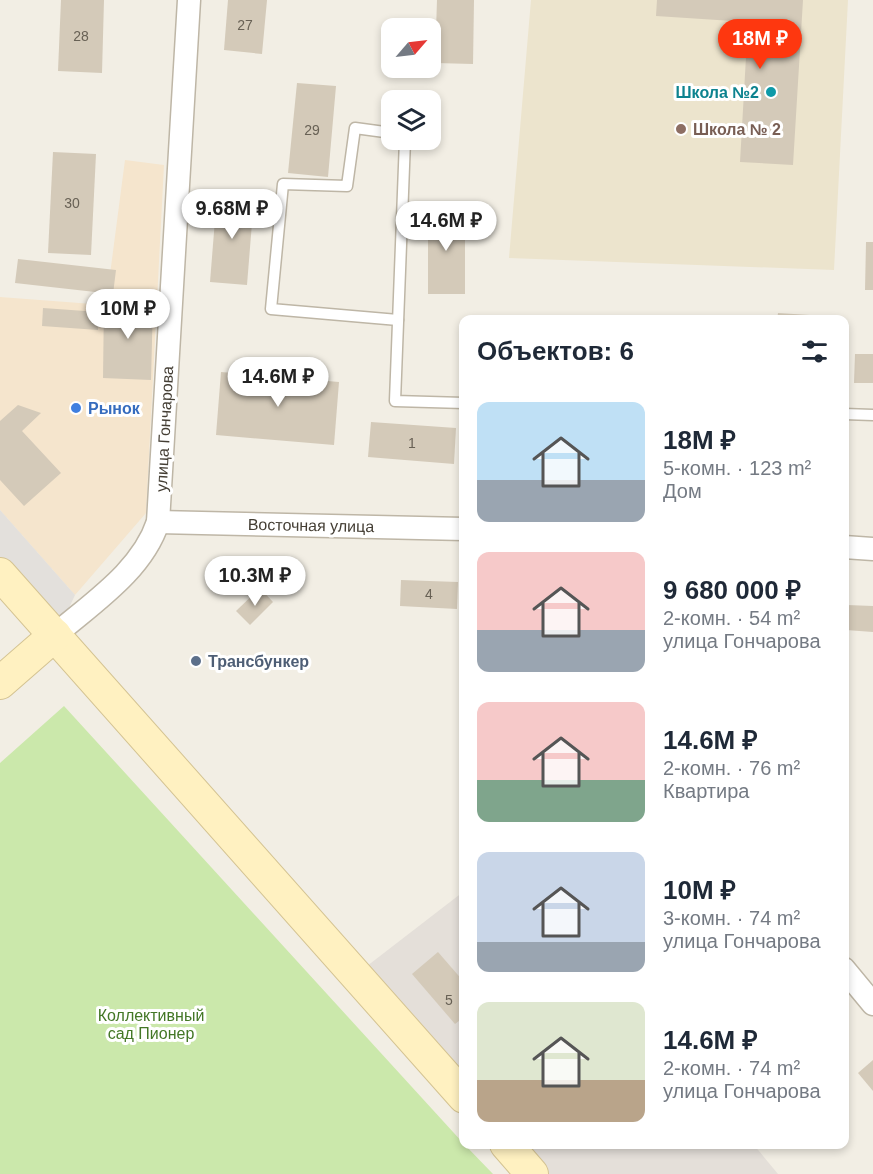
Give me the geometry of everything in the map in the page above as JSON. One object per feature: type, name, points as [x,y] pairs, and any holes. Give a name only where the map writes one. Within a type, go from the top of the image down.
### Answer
[{"type":"main road","points":[[0,574],[459,1091]]},
{"type":"main road","points":[[0,683],[55,635]]},
{"type":"main road","points":[[510,1149],[532,1174]]},
{"type":"street","name":"улица Гончарова","points":[[55,635],[125,575],[153,539],[158,522],[189,0]]},
{"type":"street","name":"Восточная улица","points":[[158,522],[459,528]]},
{"type":"street","points":[[849,548],[873,549]]},
{"type":"street","points":[[849,975],[873,1004]]},
{"type":"lane","points":[[381,132],[355,128],[347,186],[283,184],[271,309],[398,320]]},
{"type":"lane","points":[[405,150],[395,401],[459,403]]},
{"type":"lane","points":[[849,414],[873,415]]},
{"type":"shaded area","name":"Школа № 2","points":[[531,0],[848,0],[834,270],[509,258]]},
{"type":"shaded area","name":"Рынок","points":[[125,160],[164,165],[146,513],[75,595],[0,510],[0,297],[106,305]]},
{"type":"shaded area","points":[[0,510],[75,595],[61,625],[0,557]]},
{"type":"shaded area","points":[[459,895],[459,1084],[358,973]]},
{"type":"shaded area","points":[[519,1149],[757,1149],[778,1174],[542,1174]]},
{"type":"green space","name":"Коллективный сад Пионер","points":[[64,706],[459,1139],[459,1149],[469,1149],[493,1174],[0,1174],[0,763]]},
{"type":"building","points":[[61,0],[104,0],[102,73],[58,71]]},
{"type":"building","points":[[228,0],[267,0],[262,54],[224,50]]},
{"type":"building","points":[[437,0],[474,0],[473,64],[441,63],[441,18],[436,18]]},
{"type":"building","name":"Школа №2","points":[[657,0],[803,0],[793,165],[740,162],[748,22],[656,16]]},
{"type":"building","points":[[297,83],[336,86],[328,177],[288,173]]},
{"type":"building","points":[[53,152],[96,154],[91,255],[48,253]]},
{"type":"building","points":[[217,195],[254,198],[247,285],[210,282]]},
{"type":"building","points":[[428,210],[465,210],[465,294],[428,294]]},
{"type":"building","points":[[866,242],[873,242],[873,290],[865,290]]},
{"type":"building","points":[[18,259],[116,270],[113,294],[15,283]]},
{"type":"building","points":[[104,301],[153,302],[151,380],[103,378]]},
{"type":"building","points":[[43,308],[99,312],[98,330],[42,326]]},
{"type":"building","points":[[778,313],[809,315],[778,315]]},
{"type":"building","points":[[855,354],[873,354],[873,383],[854,383]]},
{"type":"building","points":[[221,372],[339,382],[334,445],[216,435]]},
{"type":"building","points":[[18,405],[41,413],[22,431],[61,473],[24,506],[0,480],[0,421]]},
{"type":"building","points":[[371,422],[456,428],[454,464],[368,457]]},
{"type":"building","points":[[401,580],[458,582],[457,609],[400,606]]},
{"type":"building","points":[[260,588],[273,602],[250,625],[236,611]]},
{"type":"building","points":[[849,605],[873,606],[873,632],[849,630]]},
{"type":"building","points":[[438,952],[459,976],[459,1021],[455,1024],[412,974]]},
{"type":"building","points":[[873,1060],[873,1091],[858,1073]]},
{"type":"place","name":"Школа №2","points":[[771,92]]},
{"type":"place","name":"Школа № 2","points":[[681,129]]},
{"type":"place","name":"Рынок","points":[[76,408]]},
{"type":"place","name":"Трансбункер","points":[[196,661]]}]
